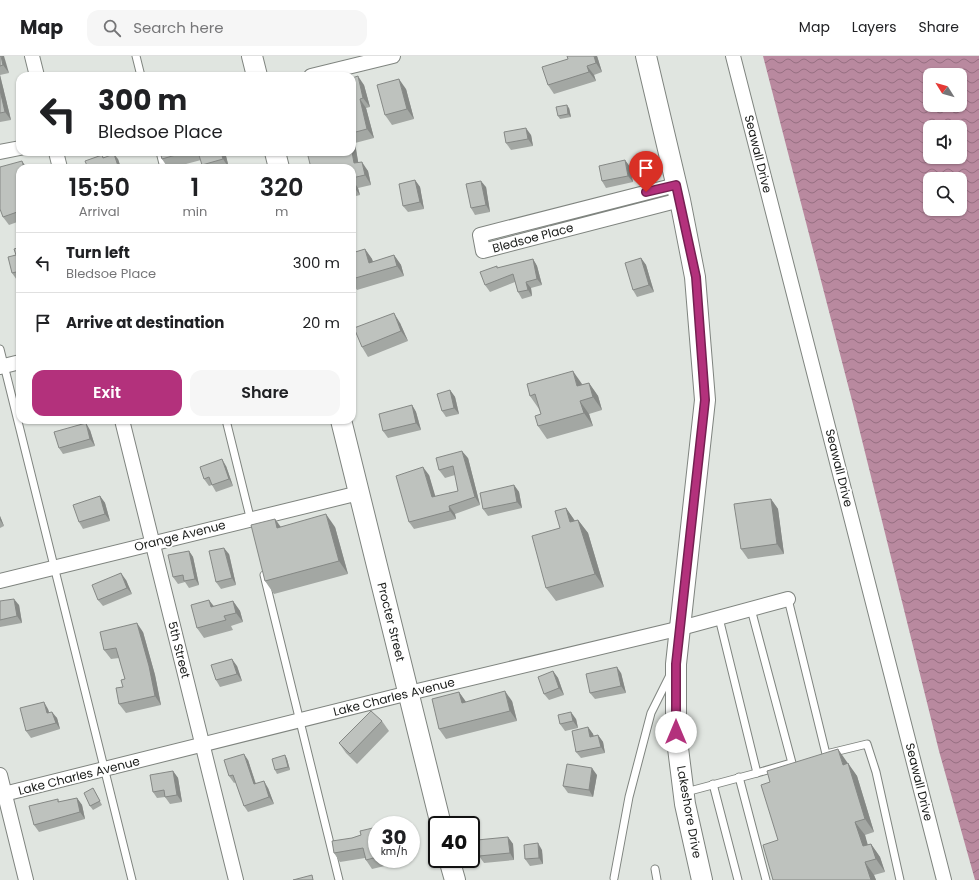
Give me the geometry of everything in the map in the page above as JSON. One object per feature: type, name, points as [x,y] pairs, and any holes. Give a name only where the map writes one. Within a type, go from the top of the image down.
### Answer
[{"type":"street","points":[[32,56],[36,72]]},
{"type":"street","points":[[252,56],[255,72]]},
{"type":"street","points":[[324,72],[367,59],[393,56]]},
{"type":"street","name":"Lakeshore Drive","points":[[646,56],[678,192],[696,277],[705,400],[676,664],[676,732],[684,793],[702,880]]},
{"type":"street","name":"Seawall Drive","points":[[733,56],[944,880]]},
{"type":"street","points":[[0,152],[16,149]]},
{"type":"street","name":"Bledsoe Place","points":[[678,192],[483,251],[480,235],[678,192]]},
{"type":"street","points":[[2,366],[16,363]]},
{"type":"street","name":"5th Street","points":[[123,424],[236,880]]},
{"type":"street","name":"Procter Street","points":[[342,424],[439,816]]},
{"type":"street","name":"Orange Avenue","points":[[0,581],[153,543],[251,523],[359,492]]},
{"type":"street","name":"Lake Charles Avenue","points":[[2,795],[409,693],[681,628],[788,599]]},
{"type":"street","points":[[0,775],[2,795],[26,880]]},
{"type":"street","points":[[452,868],[455,880]]},
{"type":"lane","points":[[136,56],[140,72]]},
{"type":"lane","points":[[0,349],[2,366],[16,420]]},
{"type":"lane","points":[[17,424],[132,880]]},
{"type":"lane","points":[[227,424],[251,523]]},
{"type":"lane","points":[[262,565],[339,880]]},
{"type":"lane","points":[[788,599],[823,755],[867,744],[876,772],[900,880]]},
{"type":"lane","points":[[684,793],[795,762],[751,609]]},
{"type":"lane","points":[[719,618],[757,773]]},
{"type":"lane","points":[[614,878],[629,797],[651,713],[676,664]]},
{"type":"lane","points":[[739,777],[766,880]]},
{"type":"lane","points":[[714,784],[738,880]]},
{"type":"lane","points":[[655,869],[657,880]]},
{"type":"water","points":[[763,56],[979,56],[979,880],[975,880],[939,751],[856,416]]},
{"type":"building","points":[[0,56],[3,65],[0,66]]},
{"type":"building","points":[[567,56],[594,56],[596,63],[587,66],[589,72],[548,85],[542,67],[568,59]]},
{"type":"building","points":[[358,76],[363,98],[360,99],[367,129],[356,132],[356,77]]},
{"type":"building","points":[[399,79],[407,109],[385,115],[377,85]]},
{"type":"building","points":[[0,90],[5,112],[0,113]]},
{"type":"building","points":[[567,105],[568,114],[558,116],[556,107]]},
{"type":"building","points":[[526,128],[528,139],[506,143],[504,132]]},
{"type":"building","points":[[99,156],[102,156],[103,158],[115,156],[117,164],[86,164],[85,161]]},
{"type":"building","points":[[161,156],[172,156],[162,159]]},
{"type":"building","points":[[199,156],[222,156],[223,159],[202,164]]},
{"type":"building","points":[[308,156],[353,156],[354,163],[362,162],[365,175],[356,177],[356,164],[310,164]]},
{"type":"building","points":[[625,160],[628,176],[602,181],[599,166]]},
{"type":"building","points":[[22,161],[23,164],[16,164],[16,212],[3,217],[0,209],[0,167]]},
{"type":"building","points":[[415,180],[420,202],[403,206],[399,184]]},
{"type":"building","points":[[481,181],[486,205],[471,208],[466,184]]},
{"type":"building","points":[[365,249],[369,263],[394,255],[397,266],[356,278],[356,252]]},
{"type":"building","points":[[16,255],[16,272],[12,273],[8,257]]},
{"type":"building","points":[[641,258],[649,285],[633,290],[625,263]]},
{"type":"building","points":[[533,259],[537,279],[526,282],[528,290],[518,292],[513,274],[485,285],[480,272],[497,266],[497,268]]},
{"type":"building","points":[[394,313],[401,331],[362,347],[356,333],[356,327]]},
{"type":"building","points":[[573,371],[577,386],[589,383],[593,397],[580,401],[584,413],[538,426],[535,416],[541,414],[535,394],[530,396],[527,384]]},
{"type":"building","points":[[450,390],[454,408],[442,411],[437,394]]},
{"type":"building","points":[[412,405],[416,423],[383,431],[379,414]]},
{"type":"building","points":[[86,424],[90,439],[59,448],[54,432]]},
{"type":"building","points":[[462,451],[475,497],[449,506],[450,511],[409,522],[396,476],[423,467],[432,497],[458,491],[453,466],[439,470],[436,458]]},
{"type":"building","points":[[222,459],[229,479],[212,485],[209,477],[204,479],[200,467]]},
{"type":"building","points":[[514,485],[517,502],[483,509],[480,493]]},
{"type":"building","points":[[100,496],[105,514],[79,522],[73,505]]},
{"type":"building","points":[[771,499],[777,544],[741,549],[734,504]]},
{"type":"building","points":[[566,508],[570,522],[578,520],[595,574],[546,588],[532,536],[560,528],[555,511]]},
{"type":"building","points":[[326,514],[339,561],[265,581],[251,525],[275,519],[277,528]]},
{"type":"building","points":[[224,548],[232,578],[216,582],[209,551]]},
{"type":"building","points":[[189,551],[195,579],[184,581],[183,575],[173,577],[168,555]]},
{"type":"building","points":[[121,573],[127,588],[98,600],[92,585]]},
{"type":"building","points":[[14,599],[17,616],[0,620],[0,601]]},
{"type":"building","points":[[209,600],[211,607],[233,601],[236,613],[224,616],[226,620],[197,628],[191,605]]},
{"type":"building","points":[[137,623],[149,666],[155,696],[119,704],[116,688],[123,687],[121,680],[125,679],[116,648],[104,650],[100,632]]},
{"type":"building","points":[[232,659],[237,674],[216,680],[211,665]]},
{"type":"building","points":[[617,667],[621,686],[590,693],[586,674]]},
{"type":"building","points":[[553,671],[559,688],[544,694],[538,677]]},
{"type":"building","points":[[505,691],[510,711],[439,729],[432,699],[459,692],[462,703]]},
{"type":"building","points":[[44,702],[47,713],[52,712],[56,723],[26,731],[20,708]]},
{"type":"building","points":[[371,711],[382,721],[350,754],[339,743]]},
{"type":"building","points":[[571,712],[573,721],[560,724],[558,715]]},
{"type":"building","points":[[588,727],[590,737],[598,735],[601,747],[576,752],[572,731]]},
{"type":"building","points":[[838,749],[843,765],[848,763],[865,819],[855,822],[863,846],[871,844],[876,859],[865,862],[871,880],[773,880],[763,845],[778,840],[761,785],[770,782],[767,771]]},
{"type":"building","points":[[244,754],[254,784],[264,781],[269,797],[244,806],[233,775],[229,776],[224,760]]},
{"type":"building","points":[[285,755],[288,767],[275,770],[272,759]]},
{"type":"building","points":[[567,764],[592,768],[589,790],[563,786]]},
{"type":"building","points":[[173,771],[177,795],[165,797],[164,790],[153,792],[150,775]]},
{"type":"building","points":[[93,788],[100,801],[90,806],[84,793]]},
{"type":"building","points":[[77,798],[80,812],[34,825],[29,806],[58,799],[58,802]]},
{"type":"building","points":[[368,829],[368,859],[366,860],[363,848],[334,853],[332,841],[361,835],[360,831]]},
{"type":"building","points":[[508,837],[510,853],[480,856],[480,840]]},
{"type":"building","points":[[538,843],[539,858],[525,859],[524,845]]},
{"type":"building","points":[[312,875],[313,880],[293,880]]},
{"type":"route","points":[[646,192],[676,185],[696,277],[705,400],[676,664],[676,732]]}]
